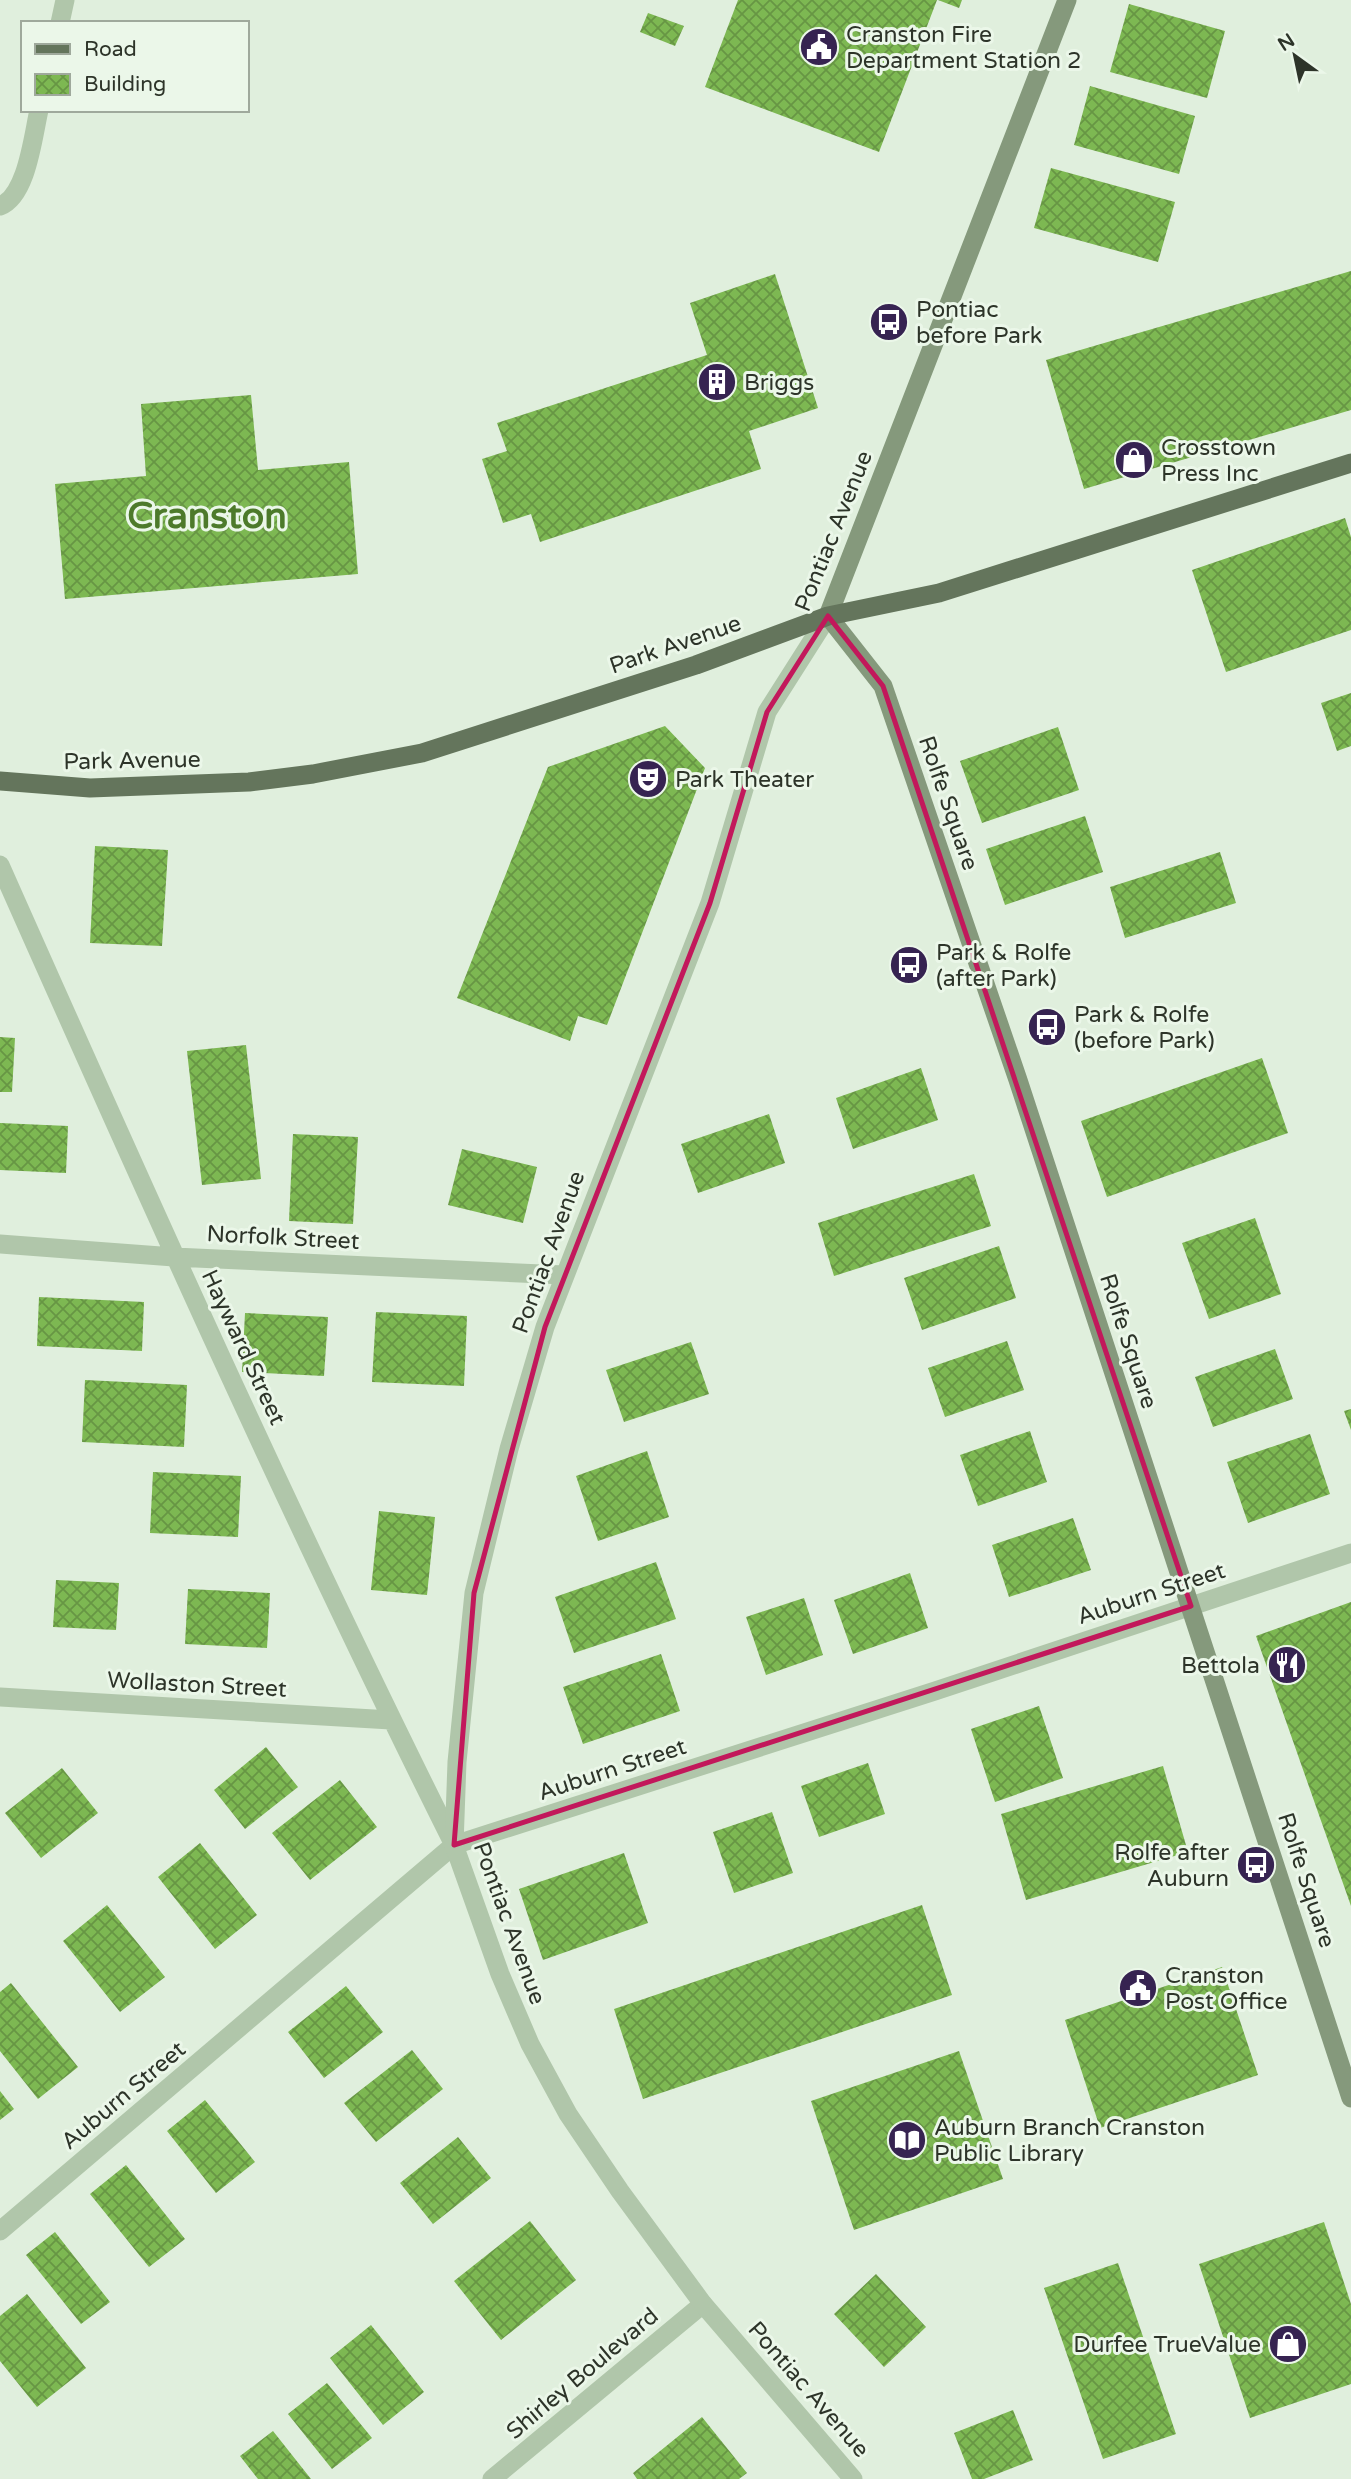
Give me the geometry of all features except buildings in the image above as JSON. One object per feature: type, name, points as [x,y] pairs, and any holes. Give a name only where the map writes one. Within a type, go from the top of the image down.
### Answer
[{"type":"main road","name":"Pontiac Avenue","points":[[828,616],[1067,0]]},
{"type":"main road","name":"Park Avenue","points":[[0,781],[90,789],[249,782],[313,774],[422,754],[695,665],[828,616],[939,593],[1351,463]]},
{"type":"main road","name":"Rolfe Square","points":[[828,616],[883,686],[1018,1080],[1351,2098]]},
{"type":"street","points":[[60,21],[65,0]]},
{"type":"street","points":[[0,206],[6,204],[17,190],[24,175],[39,112]]},
{"type":"street","name":"Pontiac Avenue","points":[[828,616],[767,712],[710,903],[545,1327],[509,1450],[474,1593],[457,1762],[454,1845],[500,1974],[530,2044],[568,2114],[609,2176],[704,2304],[853,2479]]},
{"type":"street","name":"Hayward Street","points":[[0,865],[174,1256],[391,1720],[454,1845]]},
{"type":"street","name":"Norfolk Street","points":[[0,1244],[174,1256],[564,1275]]},
{"type":"street","name":"Auburn Street","points":[[0,2231],[454,1845],[1351,1553]]},
{"type":"street","name":"Wollaston Street","points":[[0,1697],[391,1720]]},
{"type":"street","name":"Shirley Boulevard","points":[[492,2479],[704,2304]]},
{"type":"highlighted area","points":[[828,616],[883,686],[1191,1606],[454,1845],[474,1593],[545,1327],[710,903],[767,712]]},
{"type":"place","name":"Cranston Fire Department Station 2","points":[[819,47]]},
{"type":"place","name":"Pontiac before Park","points":[[889,322]]},
{"type":"place","name":"Briggs","points":[[717,382]]},
{"type":"place","name":"Crosstown Press Inc","points":[[1134,460]]},
{"type":"place","name":"Park Theater","points":[[648,779]]},
{"type":"place","name":"Park & Rolfe (after Park)","points":[[909,965]]},
{"type":"place","name":"Park & Rolfe (before Park)","points":[[1047,1027]]},
{"type":"place","name":"Bettola","points":[[1287,1665]]},
{"type":"place","name":"Rolfe after Auburn","points":[[1256,1865]]},
{"type":"place","name":"Cranston Post Office","points":[[1138,1988]]},
{"type":"place","name":"Auburn Branch Cranston Public Library","points":[[907,2140]]},
{"type":"place","name":"Durfee TrueValue","points":[[1288,2344]]},
{"type":"district","name":"Cranston","points":[[207,515]]}]
